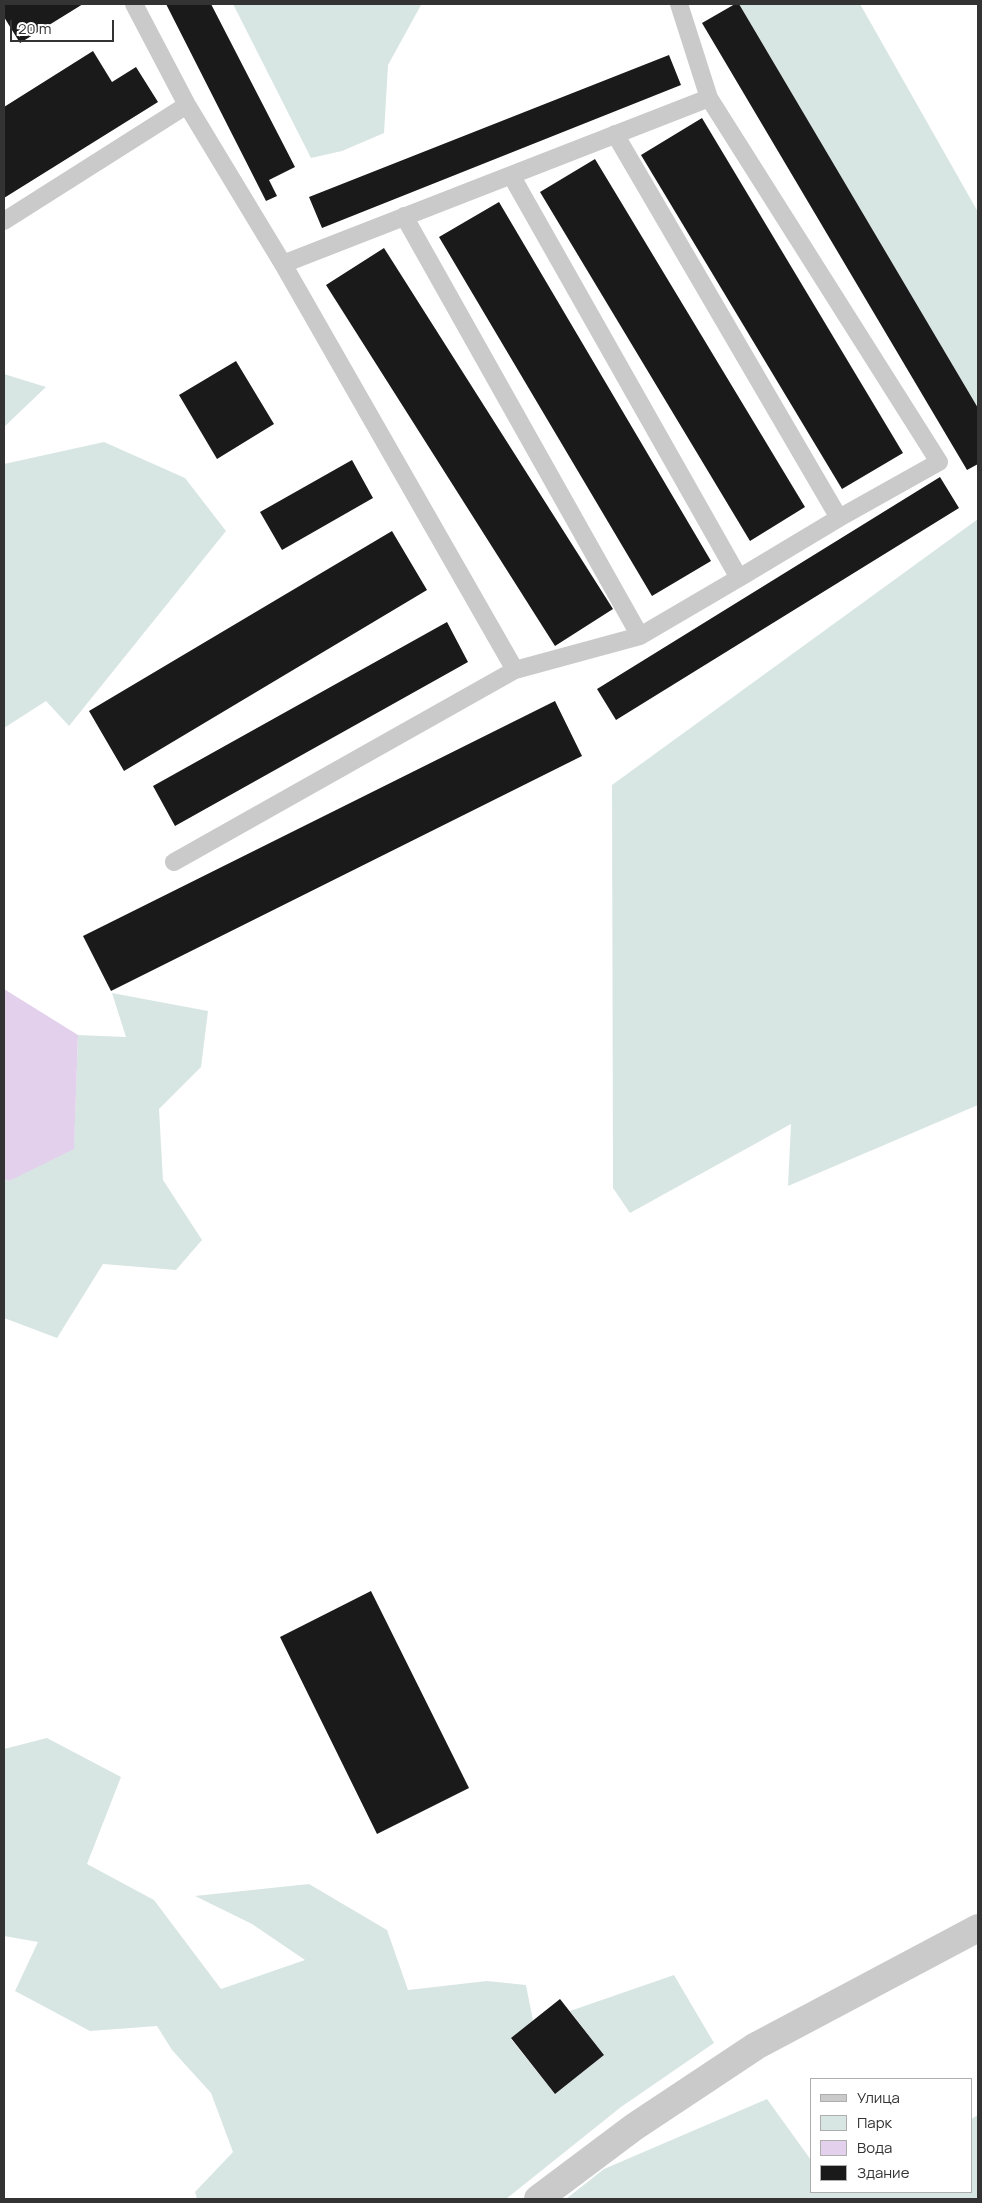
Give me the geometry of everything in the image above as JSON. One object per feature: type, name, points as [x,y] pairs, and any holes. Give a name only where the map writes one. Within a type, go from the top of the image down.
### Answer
[{"type":"street","points":[[538,2199],[634,2128],[756,2046],[978,1928]]},
{"type":"lane","points":[[134,4],[187,105],[283,264],[515,670]]},
{"type":"lane","points":[[174,862],[515,670],[640,636],[839,518],[939,462],[709,98],[679,4]]},
{"type":"lane","points":[[283,264],[709,98]]},
{"type":"lane","points":[[4,221],[187,105]]},
{"type":"lane","points":[[615,134],[839,518]]},
{"type":"lane","points":[[511,175],[739,578]]},
{"type":"lane","points":[[404,216],[640,636]]},
{"type":"green space","points":[[233,4],[421,5],[388,65],[384,133],[342,151],[311,158]]},
{"type":"green space","points":[[739,4],[860,4],[978,212],[978,408]]},
{"type":"green space","points":[[4,374],[46,387],[4,427]]},
{"type":"green space","points":[[104,442],[185,478],[226,531],[69,726],[46,701],[4,728],[4,464]]},
{"type":"green space","points":[[978,519],[978,1105],[788,1186],[791,1124],[630,1213],[613,1188],[612,785]]},
{"type":"green space","points":[[112,993],[208,1011],[201,1067],[159,1109],[163,1180],[202,1240],[176,1270],[103,1264],[57,1338],[4,1318],[4,1179],[9,1181],[74,1144],[78,1035],[126,1037]]},
{"type":"green space","points":[[47,1738],[121,1777],[87,1864],[154,1900],[221,1989],[305,1960],[252,1924],[195,1896],[309,1884],[387,1930],[408,1990],[487,1981],[526,1985],[533,2021],[511,2039],[555,2094],[604,2055],[570,2011],[674,1975],[714,2043],[621,2107],[506,2199],[197,2199],[195,2192],[233,2152],[211,2093],[172,2050],[157,2026],[90,2031],[15,1991],[38,1942],[4,1936],[4,1749]]},
{"type":"green space","points":[[767,2099],[810,2159],[810,2193],[972,2193],[972,2118],[978,2115],[978,2199],[566,2199],[604,2169]]},
{"type":"water","points":[[4,989],[78,1035],[74,1149],[9,1181],[4,1179]]},
{"type":"building","points":[[4,4],[83,4],[20,43],[4,17]]},
{"type":"building","points":[[166,4],[211,4],[295,167],[269,180],[277,196],[266,201]]},
{"type":"building","points":[[735,4],[739,4],[978,408],[978,464],[967,470],[702,23]]},
{"type":"building","points":[[93,51],[112,82],[136,67],[158,102],[4,198],[4,107]]},
{"type":"building","points":[[669,55],[681,85],[322,228],[309,197]]},
{"type":"building","points":[[702,118],[903,453],[842,489],[641,155]]},
{"type":"building","points":[[595,159],[805,507],[750,541],[540,192]]},
{"type":"building","points":[[499,202],[711,561],[652,596],[439,237]]},
{"type":"building","points":[[384,248],[613,609],[555,646],[326,285]]},
{"type":"building","points":[[236,361],[274,424],[217,459],[179,395]]},
{"type":"building","points":[[352,460],[373,498],[282,550],[260,512]]},
{"type":"building","points":[[940,477],[959,508],[616,720],[597,689]]},
{"type":"building","points":[[392,531],[427,590],[124,771],[89,711]]},
{"type":"building","points":[[447,622],[468,662],[175,826],[153,786]]},
{"type":"building","points":[[555,701],[582,756],[111,991],[83,936]]},
{"type":"building","points":[[371,1591],[469,1788],[377,1834],[280,1637]]},
{"type":"building","points":[[560,1999],[604,2055],[555,2094],[511,2038]]}]
